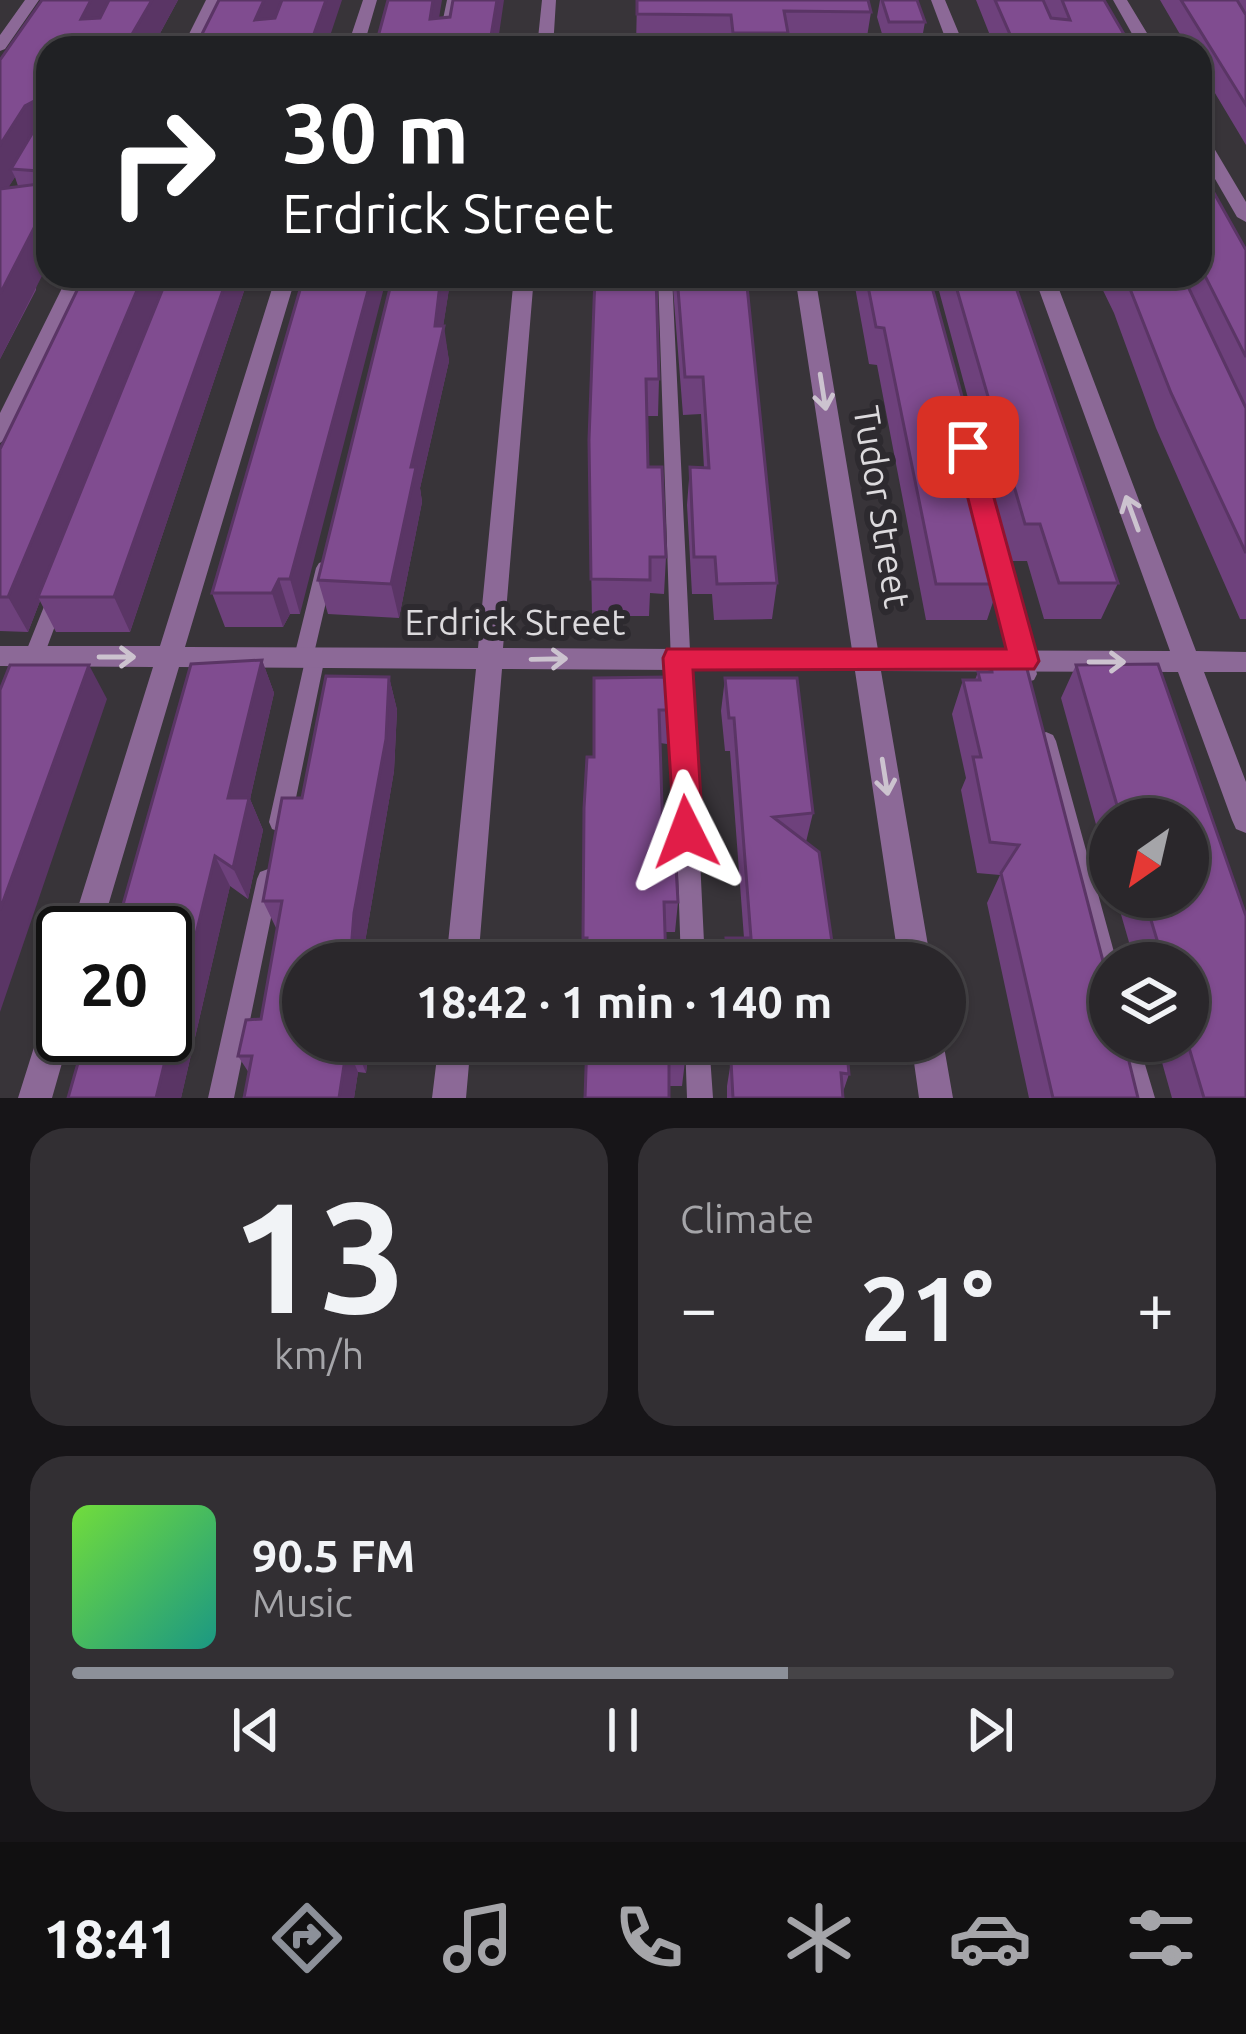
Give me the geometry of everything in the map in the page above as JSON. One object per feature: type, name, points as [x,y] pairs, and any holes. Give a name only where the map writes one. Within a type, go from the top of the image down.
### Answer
[{"type":"street","points":[[0,46],[32,0]]},
{"type":"street","points":[[196,36],[213,0]]},
{"type":"street","points":[[360,36],[370,0]]},
{"type":"street","points":[[545,36],[549,0]]},
{"type":"street","points":[[938,0],[952,36]]},
{"type":"street","points":[[1120,0],[1141,36]]},
{"type":"street","points":[[1212,158],[1246,215]]},
{"type":"street","points":[[1222,214],[1246,215]]},
{"type":"street","points":[[0,435],[72,288]]},
{"type":"street","points":[[93,906],[282,288]]},
{"type":"street","points":[[464,942],[523,288]]},
{"type":"street","name":"Tudor Street","points":[[807,288],[912,942]]},
{"type":"street","points":[[1048,288],[1246,820]]},
{"type":"street","name":"Erdrick Street","points":[[0,656],[1246,662]]},
{"type":"street","points":[[35,1098],[46,1062]]},
{"type":"street","points":[[449,1098],[452,1062]]},
{"type":"street","points":[[931,1062],[937,1098]]},
{"type":"lane","points":[[445,36],[452,0]]},
{"type":"lane","points":[[665,288],[692,942]]},
{"type":"lane","points":[[982,502],[1036,706]]},
{"type":"lane","points":[[221,1098],[273,854],[330,545]]},
{"type":"lane","points":[[17,698],[60,589]]},
{"type":"lane","points":[[1042,729],[1100,942]]},
{"type":"lane","points":[[698,1062],[700,1098]]},
{"type":"lane","points":[[1132,1062],[1142,1098]]},
{"type":"building","points":[[42,0],[91,0],[81,19],[100,18],[109,0],[152,0],[131,36],[36,36],[36,100],[25,106],[0,145],[0,60]]},
{"type":"building","points":[[219,0],[264,0],[255,20],[275,18],[282,0],[326,0],[313,36],[201,36]]},
{"type":"building","points":[[388,0],[433,0],[430,19],[450,17],[453,0],[497,0],[491,36],[378,36]]},
{"type":"building","points":[[637,0],[868,0],[871,12],[784,11],[788,33],[733,33],[731,15],[637,14]]},
{"type":"building","points":[[882,0],[917,0],[925,22],[889,22]]},
{"type":"building","points":[[995,0],[1043,0],[1051,18],[1070,20],[1062,0],[1104,0],[1125,36],[1011,36]]},
{"type":"building","points":[[1181,0],[1237,0],[1246,15],[1246,105],[1212,50],[1212,36],[1203,36]]},
{"type":"building","points":[[36,127],[36,171],[11,169]]},
{"type":"building","points":[[36,184],[36,224],[0,294],[0,189]]},
{"type":"building","points":[[1212,189],[1246,250],[1246,357],[1211,288]]},
{"type":"building","points":[[78,288],[138,288],[8,597],[0,597],[0,449]]},
{"type":"building","points":[[163,288],[224,288],[114,597],[38,597]]},
{"type":"building","points":[[301,288],[369,288],[290,579],[279,579],[272,593],[212,593]]},
{"type":"building","points":[[390,288],[440,288],[435,326],[444,326],[411,467],[416,467],[391,584],[318,580]]},
{"type":"building","points":[[595,288],[656,288],[659,379],[646,379],[648,467],[662,467],[666,557],[650,557],[650,580],[591,579],[589,440]]},
{"type":"building","points":[[678,288],[747,288],[777,583],[717,584],[715,557],[694,557],[690,467],[709,468],[703,377],[685,377]]},
{"type":"building","points":[[868,288],[932,288],[997,524],[984,523],[999,584],[936,584],[884,328],[876,327]]},
{"type":"building","points":[[956,288],[1016,288],[1118,583],[1059,583],[1040,524],[1025,524]]},
{"type":"building","points":[[1130,288],[1189,288],[1246,408],[1246,553],[1171,393]]},
{"type":"building","points":[[262,660],[228,798],[249,798],[233,868],[215,856],[192,950],[192,906],[123,906],[191,664]]},
{"type":"building","points":[[991,663],[1026,665],[1098,942],[1089,942],[1089,1062],[1129,1062],[1138,1098],[1053,1098],[1001,873],[1019,845],[990,842],[973,757],[981,757],[963,680],[980,680],[978,672],[992,672]]},
{"type":"building","points":[[1158,664],[1205,798],[1115,798],[1076,665]]},
{"type":"building","points":[[10,665],[89,665],[0,910],[0,690]]},
{"type":"building","points":[[326,676],[389,677],[386,739],[352,942],[282,942],[282,1062],[345,1062],[339,1098],[244,1098],[252,1056],[238,1056],[246,1020],[261,1019],[282,901],[263,901],[282,798],[302,798]]},
{"type":"building","points":[[667,677],[668,710],[659,710],[664,867],[676,867],[678,902],[664,902],[665,942],[587,942],[583,938],[584,808],[587,757],[594,757],[594,678]]},
{"type":"building","points":[[725,678],[797,678],[813,813],[773,817],[819,852],[832,942],[726,942],[726,938],[751,938],[734,718],[729,718]]},
{"type":"building","points":[[1209,810],[1246,916],[1246,1098],[1204,1098],[1193,1062],[1209,1062],[1209,942],[1158,942],[1150,918],[1209,918]]},
{"type":"building","points":[[78,1062],[165,1062],[156,1098],[68,1098]]},
{"type":"building","points":[[586,1062],[669,1062],[669,1098],[585,1098]]},
{"type":"building","points":[[731,1062],[848,1062],[849,1074],[841,1073],[843,1098],[733,1098]]},
{"type":"route","points":[[686,832],[677,658],[1024,661],[968,447]]}]
